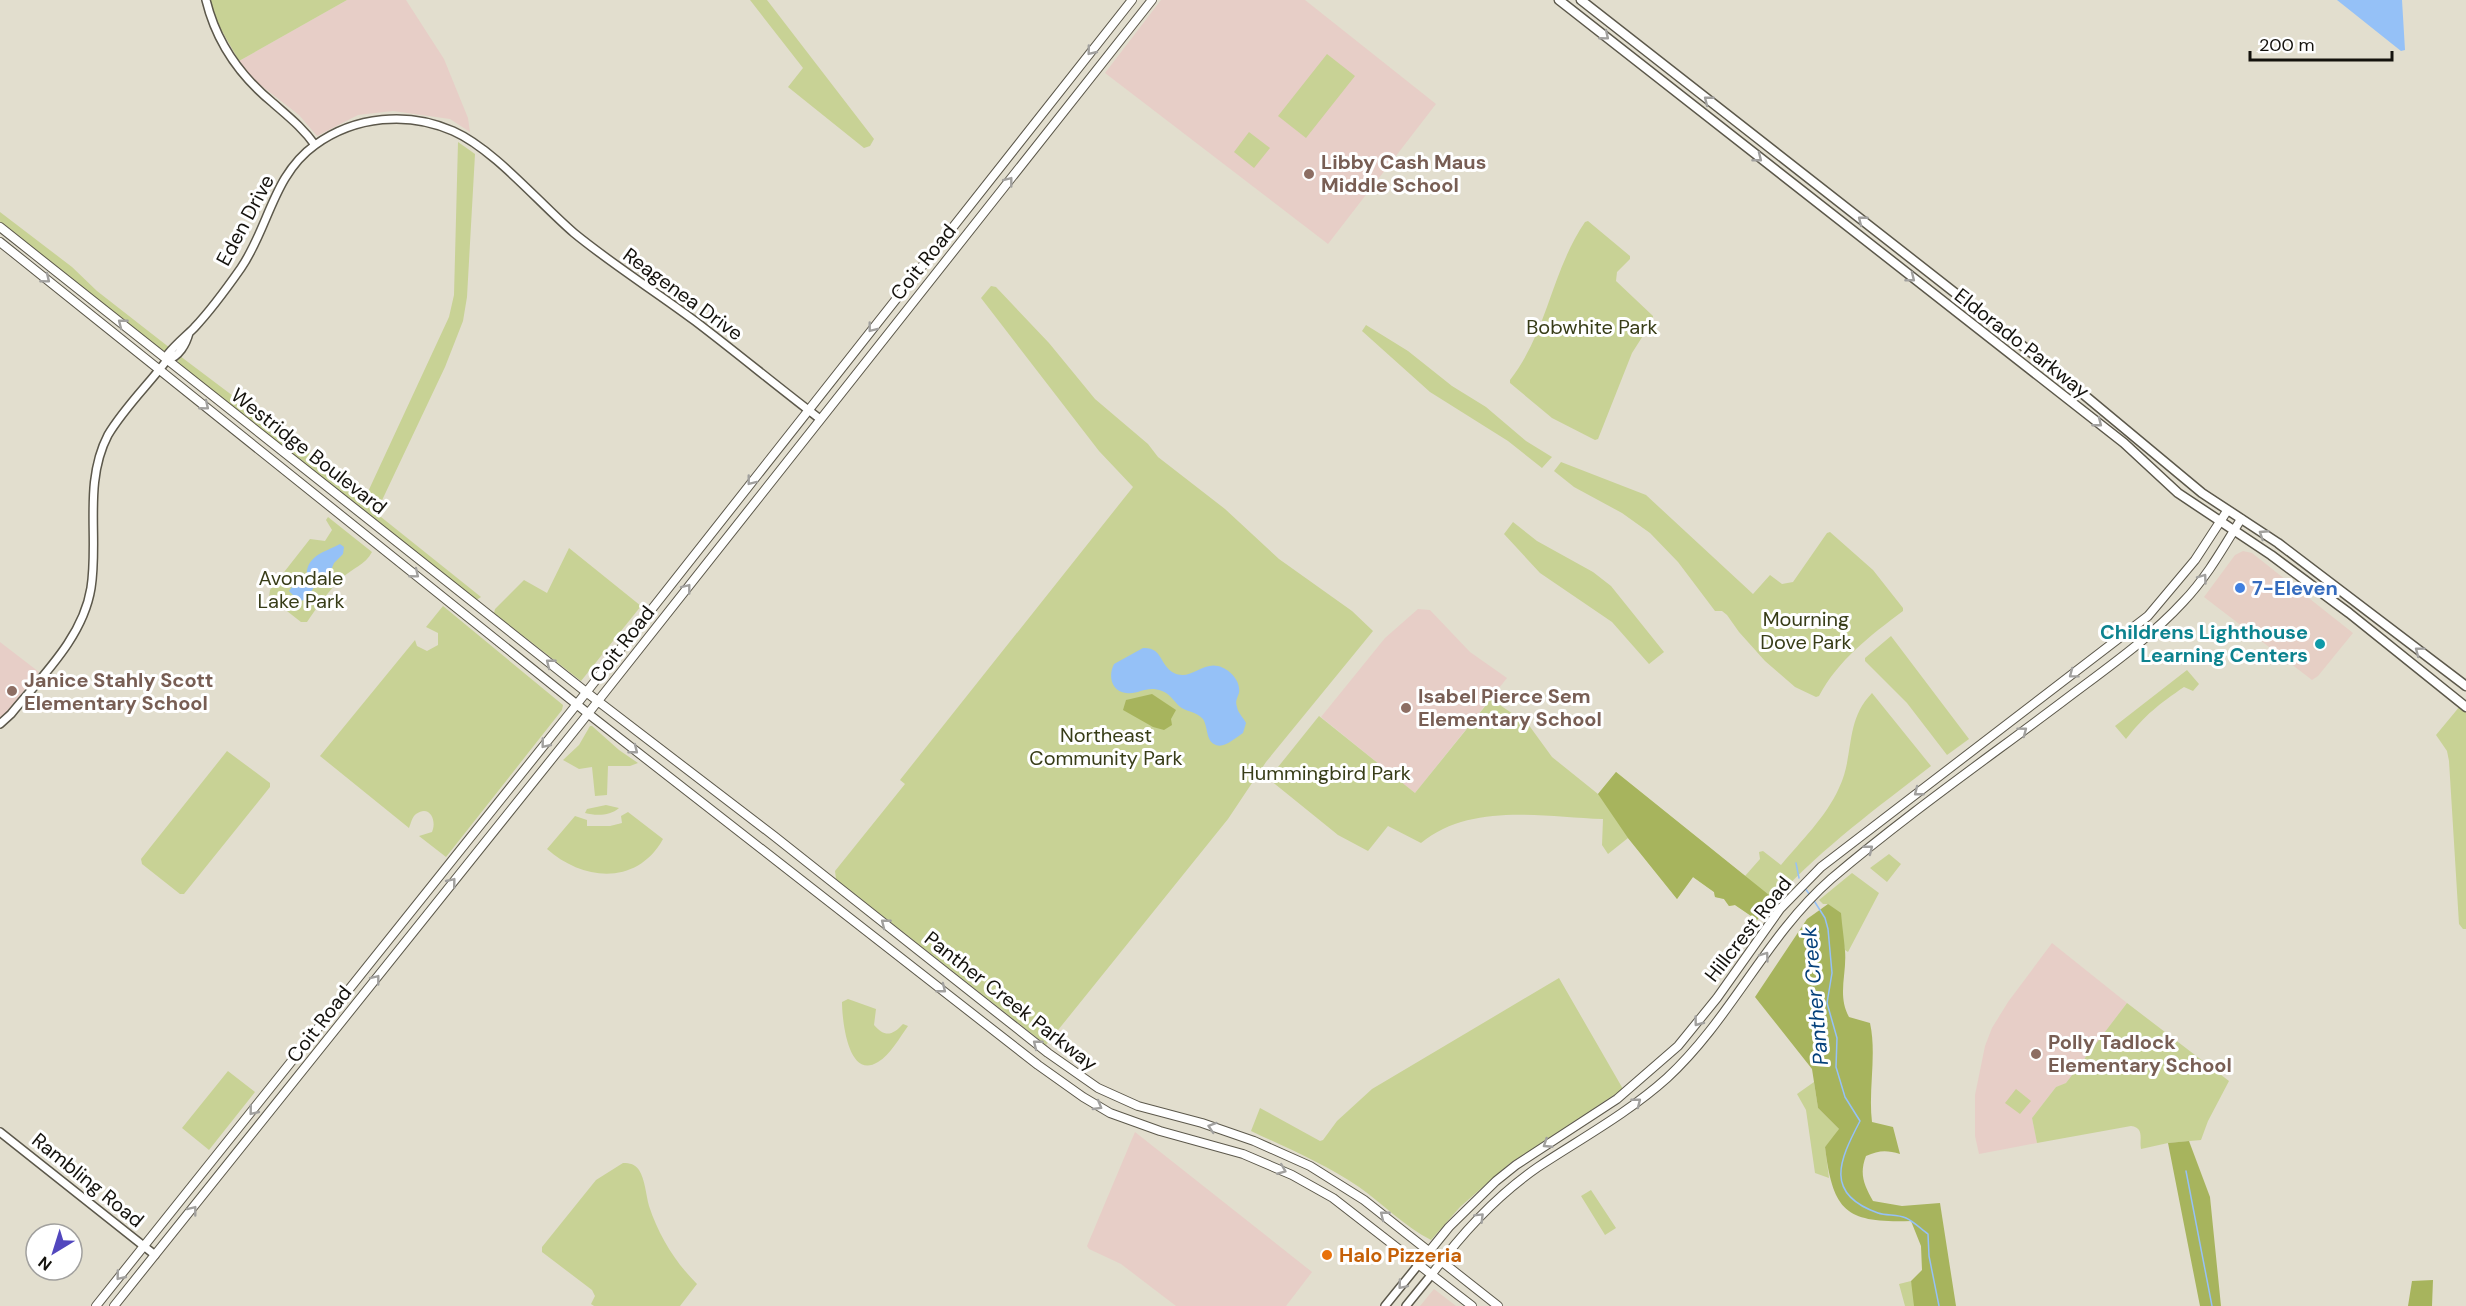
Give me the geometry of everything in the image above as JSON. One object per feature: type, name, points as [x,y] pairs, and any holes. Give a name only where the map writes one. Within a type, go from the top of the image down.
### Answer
[{"type":"main road","name":"Coit Road","points":[[96,1306],[577,704],[1132,0]]},
{"type":"main road","name":"Coit Road","points":[[114,1306],[588,713],[1152,0]]},
{"type":"main road","name":"Eldorado Parkway","points":[[1559,0],[2128,447],[2178,494],[2271,555],[2466,707]]},
{"type":"main road","name":"Eldorado Parkway","points":[[1581,0],[2137,437],[2181,477],[2227,511],[2278,543],[2466,686]]},
{"type":"main road","name":"Westridge Boulevard","points":[[0,226],[598,700]]},
{"type":"main road","name":"Westridge Boulevard","points":[[0,242],[588,713]]},
{"type":"main road","points":[[2128,447],[2137,437]]},
{"type":"main road","name":"Hillcrest Road","points":[[1419,1264],[1477,1198],[1516,1165],[1617,1099],[1678,1046],[1717,998],[1769,923],[1812,876],[1842,849],[2148,616],[2195,560],[2227,511]]},
{"type":"main road","name":"Hillcrest Road","points":[[1432,1274],[1462,1235],[1507,1191],[1614,1119],[1667,1077],[1711,1031],[1782,933],[1824,886],[1956,782],[2135,647],[2174,611],[2204,578],[2241,519]]},
{"type":"main road","points":[[2172,590],[2180,598],[2174,611]]},
{"type":"main road","points":[[2349,614],[2358,604]]},
{"type":"main road","name":"Panther Creek Parkway","points":[[598,700],[1048,1053],[1098,1088],[1138,1106],[1202,1123],[1286,1154],[1365,1200],[1498,1306]]},
{"type":"main road","name":"Panther Creek Parkway","points":[[588,713],[1038,1065],[1083,1097],[1110,1113],[1160,1131],[1243,1154],[1292,1175],[1333,1198],[1472,1306]]},
{"type":"main road","points":[[289,1066],[300,1075]]},
{"type":"street","points":[[206,0],[210,18],[220,40],[236,65],[254,86],[298,124],[315,145]]},
{"type":"street","name":"Eden Drive","points":[[0,724],[52,664],[76,630],[91,590],[93,486],[108,436],[167,360],[167,356],[178,341],[189,333],[242,267],[284,179],[302,157],[315,145],[350,126],[405,118],[430,123],[466,138],[529,192]]},
{"type":"street","name":"Reagenea Drive","points":[[529,192],[620,270],[693,320],[820,419]]},
{"type":"street","name":"Rambling Road","points":[[0,1132],[156,1255]]},
{"type":"street","name":"Hillcrest Road","points":[[1385,1306],[1419,1264]]},
{"type":"street","name":"Hillcrest Road","points":[[1406,1306],[1432,1274]]},
{"type":"shaded area","points":[[347,0],[406,0],[444,59],[468,118],[470,132],[450,119],[393,111],[358,115],[317,136],[299,115],[254,80],[239,61]]},
{"type":"shaded area","name":"Libby Cash Maus Middle School","points":[[1161,0],[1305,0],[1436,104],[1328,244],[1105,73]]},
{"type":"shaded area","points":[[2243,551],[2252,553],[2353,633],[2318,676],[2312,680],[2204,597],[2235,555]]},
{"type":"shaded area","name":"Isabel Pierce Sem Elementary School","points":[[1418,609],[1430,610],[1470,652],[1507,678],[1415,793],[1321,717],[1385,638]]},
{"type":"shaded area","name":"Janice Stahly Scott Elementary School","points":[[0,642],[39,672],[10,710],[0,718]]},
{"type":"shaded area","name":"Polly Tadlock Elementary School","points":[[2052,943],[2127,1003],[2066,1083],[2056,1087],[2032,1118],[2037,1143],[1979,1154],[1975,1136],[1975,1095],[1985,1046],[1992,1028],[2008,1002]]},
{"type":"shaded area","points":[[1135,1132],[1312,1272],[1286,1306],[1176,1306],[1121,1264],[1089,1249],[1087,1246]]},
{"type":"shaded area","points":[[1434,1289],[1456,1306],[1420,1306]]},
{"type":"green space","points":[[210,0],[347,0],[239,61],[214,17]]},
{"type":"green space","points":[[750,0],[767,0],[874,139],[870,146],[864,148],[788,87],[803,68]]},
{"type":"green space","points":[[1327,54],[1355,76],[1306,138],[1278,116]]},
{"type":"green space","points":[[1249,132],[1270,148],[1254,168],[1234,152]]},
{"type":"green space","points":[[458,142],[475,154],[467,297],[463,321],[445,367],[376,513],[481,597],[475,601],[179,365],[178,361],[180,356],[366,496],[449,317],[454,295]]},
{"type":"green space","points":[[0,212],[72,267],[97,291],[170,348],[167,351],[161,350],[0,222]]},
{"type":"green space","name":"Bobwhite Park","points":[[1588,221],[1630,256],[1630,259],[1617,272],[1616,281],[1653,316],[1653,320],[1632,353],[1598,439],[1595,440],[1552,418],[1510,383],[1533,342],[1564,261],[1585,222]]},
{"type":"green space","name":"Northeast Community Park","points":[[991,286],[996,287],[1049,343],[1095,399],[1148,444],[1158,457],[1225,509],[1279,559],[1352,611],[1373,631],[1266,762],[1228,819],[1046,1045],[836,879],[835,871],[905,784],[900,780],[1133,487],[1099,451],[981,298]]},
{"type":"green space","points":[[1366,325],[1408,351],[1452,386],[1486,407],[1526,441],[1552,457],[1542,468],[1508,441],[1430,392],[1362,331]]},
{"type":"green space","name":"Mourning Dove Park","points":[[1561,462],[1646,495],[1753,594],[1770,575],[1782,584],[1793,582],[1827,533],[1830,532],[1873,570],[1903,611],[1856,649],[1816,697],[1795,687],[1765,661],[1727,615],[1722,611],[1715,611],[1678,562],[1650,533],[1622,513],[1574,487],[1554,471]]},
{"type":"green space","name":"Avondale Lake Park","points":[[328,517],[372,552],[338,582],[307,622],[301,622],[269,597],[270,590],[310,539],[325,541],[332,530],[326,520]]},
{"type":"green space","points":[[1513,522],[1537,541],[1593,572],[1611,586],[1664,652],[1649,664],[1612,622],[1540,573],[1504,534]]},
{"type":"green space","points":[[569,548],[641,606],[581,681],[494,613],[495,609],[524,580],[547,593]]},
{"type":"green space","points":[[443,606],[563,705],[562,710],[446,857],[419,836],[432,832],[434,823],[429,812],[421,811],[416,814],[409,828],[320,756],[415,640],[417,646],[427,651],[438,645],[438,633],[426,627]]},
{"type":"green space","points":[[1891,636],[1969,739],[1947,755],[1907,703],[1865,661],[1865,658]]},
{"type":"green space","points":[[2187,670],[2199,684],[2193,691],[2184,687],[2175,693],[2146,716],[2126,739],[2115,726]]},
{"type":"green space","name":"Hummingbird Park","points":[[1872,693],[1931,766],[1818,857],[1757,920],[1735,905],[1729,906],[1724,899],[1715,897],[1714,892],[1693,877],[1677,899],[1628,838],[1608,854],[1602,845],[1603,819],[1532,815],[1485,817],[1441,830],[1421,843],[1388,826],[1368,851],[1338,835],[1270,780],[1270,777],[1319,716],[1415,793],[1491,699],[1528,724],[1552,757],[1598,794],[1616,772],[1745,876],[1760,859],[1759,852],[1763,851],[1781,865],[1834,799],[1844,776],[1857,715]]},
{"type":"green space","points":[[1152,694],[1176,710],[1171,719],[1172,725],[1164,730],[1153,727],[1123,710],[1126,700]]},
{"type":"green space","points":[[2460,706],[2466,711],[2466,929],[2459,924],[2449,761],[2447,751],[2436,735]]},
{"type":"green space","points":[[590,726],[638,763],[630,766],[608,766],[607,795],[595,796],[592,767],[579,769],[563,760],[579,745]]},
{"type":"green space","points":[[227,751],[270,783],[270,787],[184,894],[180,894],[142,864],[141,859]]},
{"type":"green space","points":[[1616,772],[1774,899],[1757,920],[1735,905],[1729,906],[1724,899],[1715,897],[1714,892],[1693,877],[1677,899],[1628,838],[1598,794]]},
{"type":"green space","points":[[606,805],[619,808],[603,815],[585,813],[587,809]]},
{"type":"green space","points":[[628,812],[663,839],[652,854],[639,865],[609,874],[593,872],[577,868],[561,860],[547,849],[575,816],[587,820],[587,826],[610,826],[622,823],[621,816]]},
{"type":"green space","points":[[1889,854],[1901,864],[1887,882],[1870,868]]},
{"type":"green space","points":[[1852,873],[1879,893],[1848,952],[1845,950],[1828,904],[1823,904],[1819,900]]},
{"type":"green space","points":[[1828,904],[1841,913],[1845,951],[1843,993],[1845,1009],[1849,1017],[1870,1023],[1873,1047],[1872,1122],[1893,1127],[1900,1154],[1883,1151],[1866,1156],[1863,1168],[1865,1184],[1873,1201],[1902,1206],[1940,1203],[1956,1306],[1914,1306],[1911,1281],[1922,1270],[1921,1246],[1911,1221],[1889,1221],[1857,1216],[1839,1200],[1828,1169],[1825,1147],[1839,1129],[1818,1108],[1812,1069],[1755,997],[1807,919]]},
{"type":"green space","points":[[1559,978],[1623,1089],[1509,1164],[1460,1207],[1431,1240],[1333,1171],[1251,1131],[1260,1108],[1320,1141],[1323,1140],[1337,1121],[1372,1089]]},
{"type":"green space","points":[[848,999],[876,1009],[874,1025],[882,1032],[889,1034],[903,1024],[908,1026],[882,1059],[868,1066],[860,1063],[853,1056],[845,1033],[842,1002]]},
{"type":"green space","points":[[2127,1003],[2229,1081],[2208,1121],[2201,1140],[2168,1143],[2141,1149],[2140,1132],[2131,1126],[2037,1143],[2032,1118],[2056,1087],[2066,1083]]},
{"type":"green space","points":[[228,1071],[255,1092],[209,1150],[182,1128]]},
{"type":"green space","points":[[1814,1082],[1818,1108],[1840,1130],[1825,1147],[1829,1178],[1815,1173],[1806,1110],[1797,1094]]},
{"type":"green space","points":[[2016,1089],[2031,1101],[2020,1114],[2005,1103]]},
{"type":"green space","points":[[2189,1141],[2210,1197],[2221,1306],[2200,1306],[2168,1143]]},
{"type":"green space","points":[[623,1163],[632,1164],[639,1170],[649,1206],[663,1238],[675,1258],[697,1284],[680,1306],[594,1306],[591,1304],[595,1296],[592,1290],[542,1252],[542,1247],[596,1180]]},
{"type":"green space","points":[[1591,1190],[1616,1228],[1605,1235],[1581,1196]]},
{"type":"green space","points":[[2433,1280],[2432,1306],[2408,1306],[2412,1281]]},
{"type":"green space","points":[[1911,1281],[1915,1297],[1914,1306],[1905,1306],[1899,1284]]},
{"type":"water","points":[[2337,0],[2402,0],[2405,50],[2401,51]]},
{"type":"water","points":[[340,544],[344,547],[343,554],[305,600],[299,601],[289,591],[295,583],[304,584],[307,580],[308,566],[316,556]]},
{"type":"water","points":[[1143,648],[1154,650],[1169,670],[1180,675],[1212,665],[1230,673],[1238,684],[1239,693],[1236,703],[1246,723],[1243,733],[1229,743],[1218,745],[1211,742],[1203,719],[1179,706],[1165,692],[1151,689],[1126,693],[1117,689],[1111,678],[1114,664]]},
{"type":"waterway","name":"Panther Creek","points":[[1796,863],[1799,878]]},
{"type":"waterway","name":"Panther Creek","points":[[1804,887],[1810,895]]},
{"type":"waterway","name":"Panther Creek","points":[[1813,899],[1825,918],[1828,929],[1832,973],[1827,1003],[1837,1038],[1836,1067],[1845,1097],[1860,1121],[1842,1163],[1843,1186],[1849,1196],[1861,1205],[1878,1213],[1906,1218],[1928,1234],[1929,1256],[1939,1306]]},
{"type":"waterway","points":[[2186,1171],[2212,1306]]},
{"type":"place","name":"Libby Cash Maus Middle School","points":[[1309,174]]},
{"type":"place","name":"7-Eleven","points":[[2240,588]]},
{"type":"place","name":"Childrens Lighthouse Learning Centers","points":[[2320,644]]},
{"type":"place","name":"Janice Stahly Scott Elementary School","points":[[12,691]]},
{"type":"place","name":"Isabel Pierce Sem Elementary School","points":[[1406,708]]},
{"type":"place","name":"Polly Tadlock Elementary School","points":[[2036,1054]]},
{"type":"place","name":"Halo Pizzeria","points":[[1327,1255]]}]
